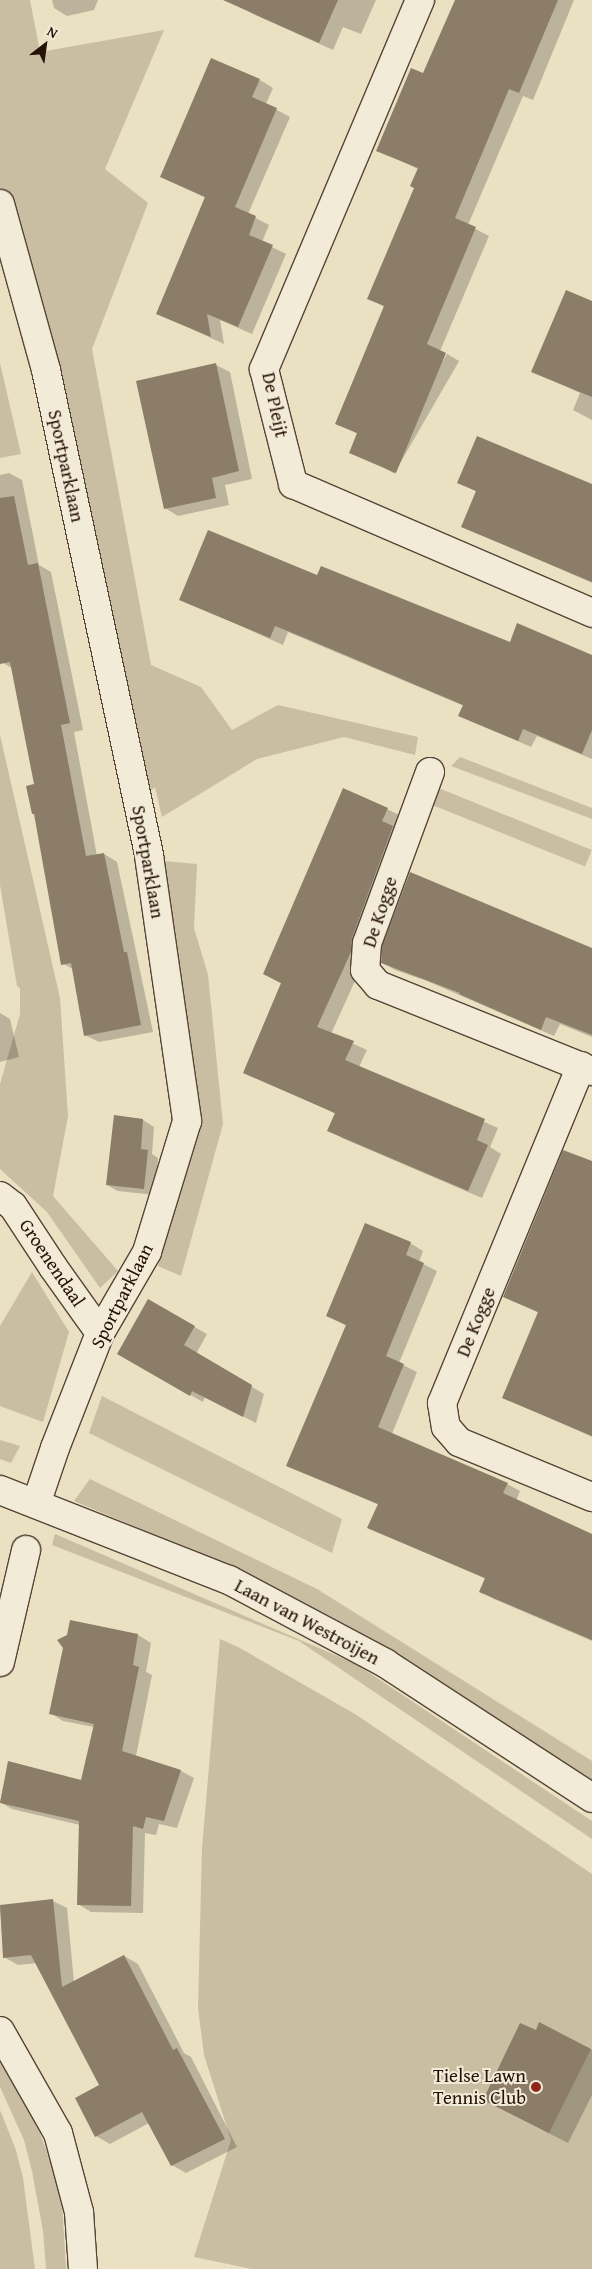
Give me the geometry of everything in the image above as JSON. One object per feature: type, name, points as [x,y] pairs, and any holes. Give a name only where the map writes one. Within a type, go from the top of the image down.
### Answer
[{"type":"street","name":"De Pleijt","points":[[420,0],[264,369],[293,484],[592,613]]},
{"type":"street","name":"Sportparklaan","points":[[0,204],[46,370],[149,856],[187,1121],[147,1252],[100,1333],[55,1448],[36,1504]]},
{"type":"street","name":"De Kogge","points":[[430,772],[367,943],[365,970],[378,985],[586,1068],[442,1404],[446,1427],[459,1442],[592,1497]]},
{"type":"street","name":"Groenendaal","points":[[0,1196],[13,1206],[100,1333]]},
{"type":"street","name":"Laan van Westroijen","points":[[0,1490],[229,1580],[385,1663],[592,1798]]},
{"type":"street","points":[[0,1662],[26,1550]]},
{"type":"street","points":[[0,2031],[58,2133],[79,2212],[83,2269]]},
{"type":"shaded area","points":[[0,0],[30,0],[40,52],[164,30],[105,169],[148,203],[92,349],[151,665],[201,687],[232,730],[278,705],[418,737],[415,755],[344,737],[257,759],[162,817],[155,787],[134,807],[41,367],[0,186]]},
{"type":"shaded area","points":[[0,363],[21,454],[0,458]]},
{"type":"shaded area","points":[[0,735],[60,998],[68,1116],[53,1196],[118,1271],[100,1288],[47,1212],[0,1169],[0,1084],[20,1014],[20,988],[17,986],[0,885]]},
{"type":"shaded area","points":[[460,757],[592,808],[592,819],[451,766]]},
{"type":"shaded area","points":[[436,787],[592,850],[585,867],[429,804]]},
{"type":"shaded area","points":[[164,861],[197,864],[194,928],[208,975],[223,1124],[181,1276],[158,1266],[198,1123]]},
{"type":"shaded area","points":[[32,1272],[69,1332],[43,1422],[0,1406],[0,1326]]},
{"type":"shaded area","points":[[102,1396],[342,1519],[332,1553],[89,1433]]},
{"type":"shaded area","points":[[0,1440],[20,1446],[11,1463],[0,1459]]},
{"type":"shaded area","points":[[90,1479],[317,1589],[592,1761],[592,1788],[207,1557],[74,1501]]},
{"type":"shaded area","points":[[55,1534],[356,1664],[592,1821],[592,1839],[299,1641],[52,1545]]},
{"type":"shaded area","points":[[220,1639],[238,1647],[355,1714],[592,1874],[592,2269],[252,2269],[194,2257],[231,2140],[204,2055],[198,2008],[202,1848]]},
{"type":"shaded area","points":[[0,2052],[32,2112],[53,2168],[62,2203],[66,2269],[46,2269],[43,2231],[32,2171],[24,2140],[0,2087]]},
{"type":"shaded area","points":[[0,2110],[16,2150],[23,2178],[35,2269],[0,2269]]},
{"type":"building","points":[[223,0],[338,0],[319,43]]},
{"type":"building","points":[[455,0],[558,0],[519,93],[509,89],[455,218],[476,227],[427,344],[446,353],[396,473],[349,453],[357,433],[335,424],[384,306],[367,299],[414,188],[410,186],[418,168],[376,151],[411,68],[423,73]]},
{"type":"building","points":[[211,58],[260,79],[252,97],[277,108],[235,207],[256,216],[249,235],[273,245],[238,327],[207,314],[211,337],[156,314],[205,197],[160,177]]},
{"type":"building","points":[[566,290],[592,301],[592,397],[531,372]]},
{"type":"building","points":[[216,363],[239,471],[212,478],[216,498],[164,509],[136,381]]},
{"type":"building","points":[[477,436],[592,484],[592,582],[461,527],[476,491],[457,483]]},
{"type":"building","points":[[14,496],[28,565],[38,563],[70,723],[61,725],[86,856],[104,853],[124,952],[127,952],[141,1025],[84,1036],[71,963],[61,965],[34,814],[32,814],[26,786],[34,784],[10,662],[0,664],[0,498]]},
{"type":"building","points":[[208,530],[317,575],[321,566],[510,642],[517,623],[592,655],[592,730],[582,754],[523,729],[518,741],[458,716],[463,705],[305,638],[275,626],[270,638],[179,600]]},
{"type":"building","points":[[343,788],[388,808],[382,821],[393,826],[352,938],[351,952],[317,1027],[354,1041],[345,1060],[485,1119],[477,1140],[488,1145],[468,1191],[327,1131],[335,1113],[243,1073],[281,983],[263,974]]},
{"type":"building","points":[[410,872],[592,948],[592,1035],[546,1017],[541,1030],[460,993],[381,963],[382,946]]},
{"type":"building","points":[[114,1115],[143,1119],[141,1149],[148,1150],[144,1189],[106,1185]]},
{"type":"building","points":[[563,1150],[592,1161],[592,1436],[502,1398],[538,1312],[503,1297]]},
{"type":"building","points":[[365,1223],[411,1242],[406,1255],[424,1263],[386,1356],[404,1364],[378,1427],[508,1483],[503,1493],[592,1534],[592,1640],[479,1592],[485,1578],[367,1528],[378,1504],[286,1466],[346,1325],[326,1316]]},
{"type":"building","points":[[148,1299],[195,1326],[184,1345],[252,1385],[243,1417],[192,1391],[190,1396],[117,1354]]},
{"type":"building","points":[[70,1620],[138,1634],[133,1665],[139,1667],[122,1751],[181,1770],[164,1821],[146,1817],[143,1829],[133,1826],[131,1906],[77,1905],[79,1821],[0,1803],[8,1761],[81,1780],[94,1724],[49,1714],[63,1648],[57,1640],[67,1635]]},
{"type":"building","points":[[53,1899],[62,1987],[124,1955],[173,2050],[177,2048],[225,2139],[171,2166],[142,2112],[95,2137],[75,2098],[99,2085],[31,1955],[3,1958],[0,1905]]},
{"type":"building","points":[[539,2022],[591,2049],[549,2133],[483,2100],[520,2023],[536,2030]]},
{"type":"place","name":"Tielse Lawn Tennis Club","points":[[536,2087]]}]
